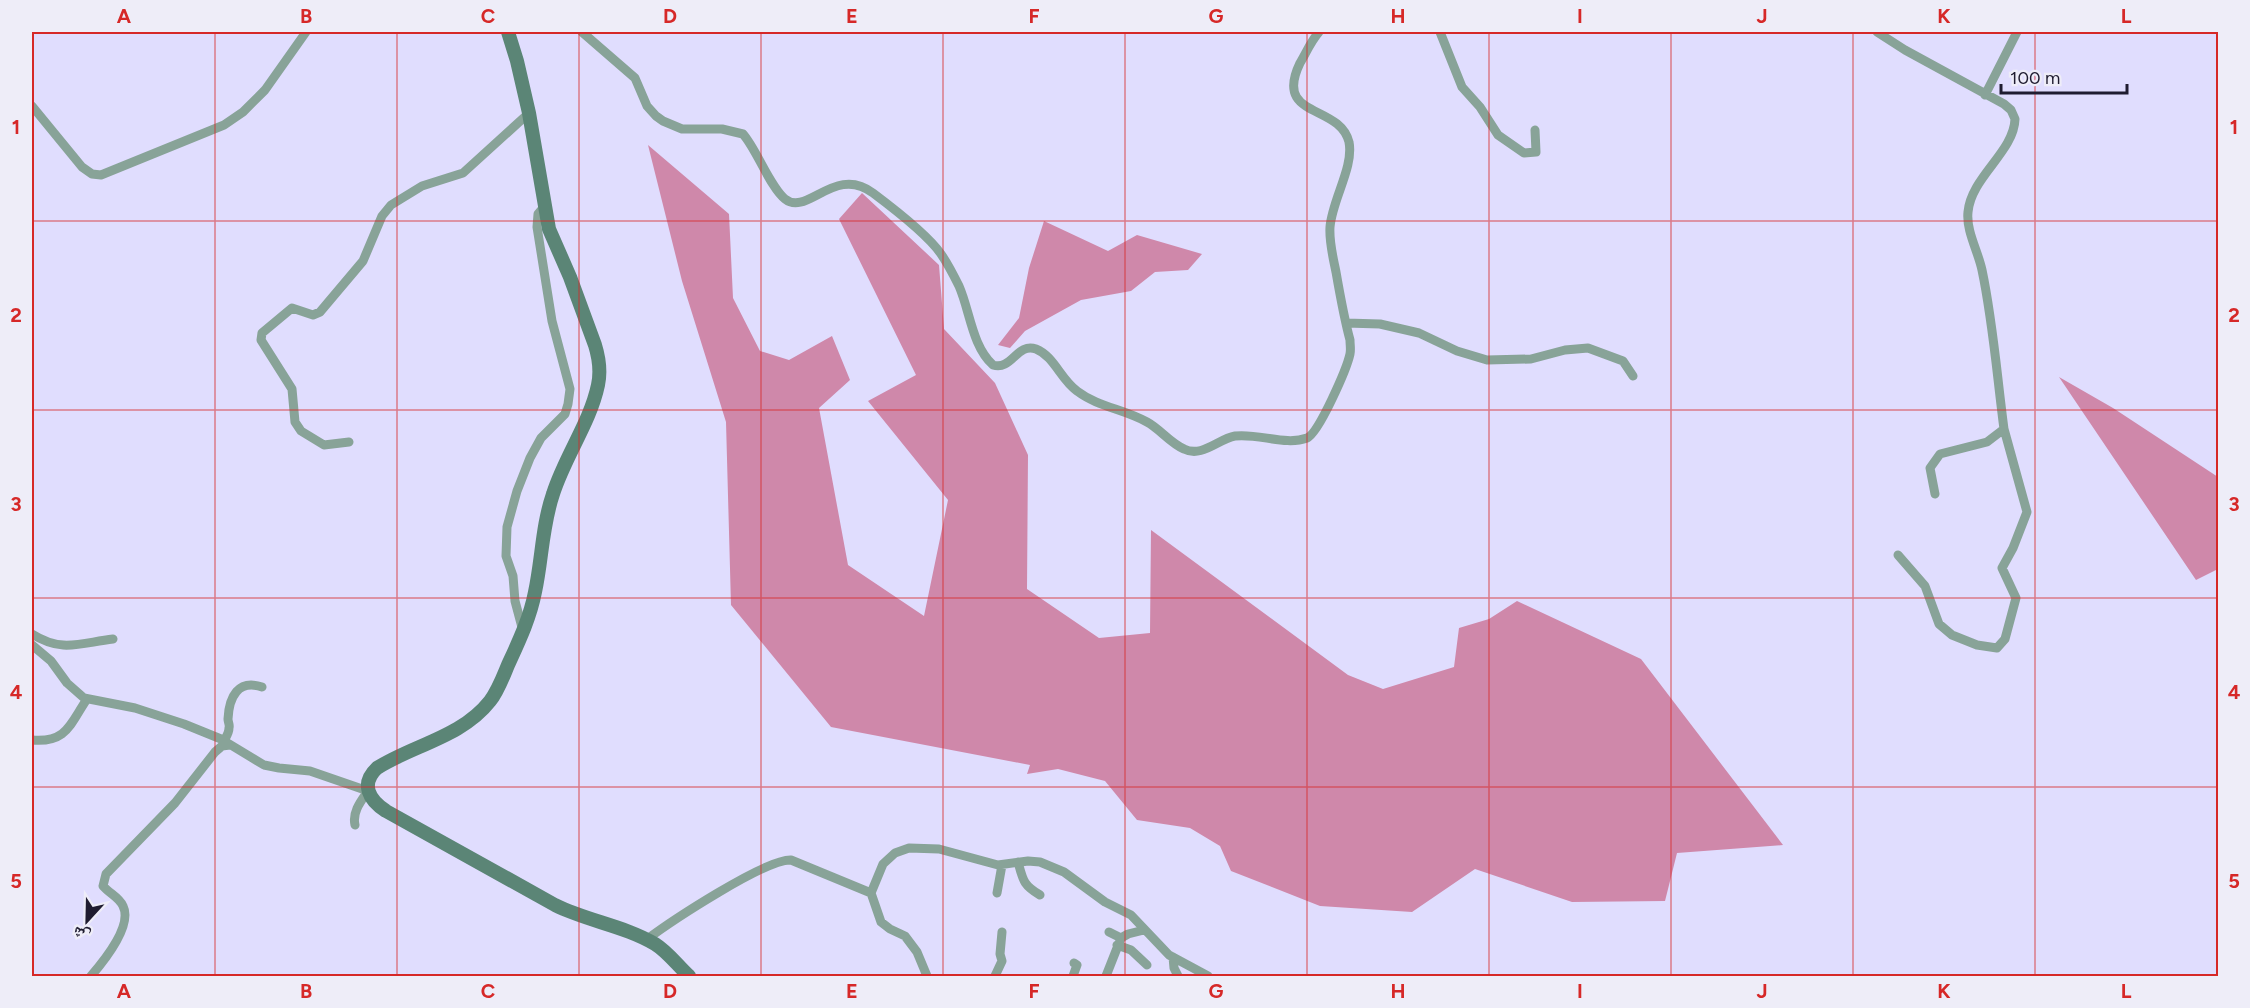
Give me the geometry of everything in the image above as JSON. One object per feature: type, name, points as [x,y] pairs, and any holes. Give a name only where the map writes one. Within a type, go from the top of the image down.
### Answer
[{"type":"street","points":[[32,106],[82,167],[92,174],[101,175],[224,125],[243,112],[265,90],[306,32]]},
{"type":"street","points":[[355,825],[353,818],[368,791],[370,777],[377,768],[461,726],[484,708],[498,689],[523,632],[535,595],[552,497],[559,476],[591,408],[600,375],[595,345],[570,277],[549,229],[529,113],[508,32]]},
{"type":"street","points":[[582,32],[635,78],[647,106],[663,121],[682,129],[722,129],[743,134],[787,201],[802,202],[843,183],[856,184],[874,193],[941,253],[959,287],[983,353],[993,365],[1005,365],[1024,348],[1034,348],[1044,355],[1078,392],[1101,405],[1147,422],[1184,449],[1201,451],[1235,436],[1257,435],[1291,440],[1309,437],[1323,418],[1350,355],[1350,340],[1331,247],[1330,225],[1349,158],[1348,140],[1341,129],[1300,100],[1293,92],[1296,72],[1319,32]]},
{"type":"street","points":[[1440,32],[1462,87],[1480,106],[1498,135],[1524,153],[1536,152],[1535,130]]},
{"type":"street","points":[[1877,32],[2004,104],[2011,110],[2015,119],[2010,139],[1975,191],[1968,213],[1970,230],[1982,271],[2004,429],[2026,512],[2013,548],[2002,568],[2016,598],[2005,639],[1997,648],[1977,645],[1952,635],[1939,624],[1925,586],[1898,555]]},
{"type":"street","points":[[1985,95],[2018,32]]},
{"type":"street","points":[[349,442],[324,445],[303,433],[298,427],[292,389],[261,340],[262,333],[292,308],[313,315],[319,314],[363,261],[382,216],[391,205],[422,186],[463,173],[529,113]]},
{"type":"street","points":[[523,632],[515,601],[513,576],[506,556],[507,527],[517,491],[531,458],[541,438],[565,414],[570,389],[553,327],[537,227],[537,214],[544,207]]},
{"type":"street","points":[[1346,323],[1380,324],[1419,333],[1457,351],[1487,360],[1531,359],[1565,350],[1588,348],[1623,361],[1633,376]]},
{"type":"street","points":[[1935,494],[1930,468],[1940,454],[1987,442],[2004,429]]},
{"type":"street","points":[[32,634],[45,643],[62,646],[113,639]]},
{"type":"street","points":[[32,645],[51,661],[67,683],[87,699],[135,708],[184,724],[227,743],[264,765],[310,771],[368,791],[372,799],[386,811],[555,905],[659,947],[689,976]]},
{"type":"street","points":[[91,976],[116,943],[126,915],[122,903],[104,886],[103,880],[106,874],[175,803],[215,752],[227,743],[230,730],[228,718],[234,695],[244,685],[262,687]]},
{"type":"street","points":[[32,740],[57,738],[66,733],[87,699]]},
{"type":"street","points":[[927,976],[917,952],[905,936],[880,922],[871,893],[884,864],[895,853],[909,848],[939,849],[1002,865],[1040,862],[1056,868],[1105,902],[1131,915],[1163,950],[1208,976]]},
{"type":"street","points":[[646,940],[690,910],[757,871],[781,861],[791,860],[871,893]]},
{"type":"street","points":[[1018,862],[1024,883],[1040,895]]},
{"type":"street","points":[[997,893],[1002,865]]},
{"type":"street","points":[[1106,976],[1119,942],[1128,934],[1144,930]]},
{"type":"street","points":[[995,976],[1002,961],[1000,954],[1002,932]]},
{"type":"street","points":[[1109,932],[1147,964]]},
{"type":"street","points":[[1173,957],[1174,968],[1178,976]]},
{"type":"street","points":[[1073,976],[1077,965],[1074,963]]},
{"type":"shaded area","points":[[648,145],[729,214],[733,298],[760,351],[789,360],[832,336],[850,380],[819,408],[848,565],[924,616],[948,500],[868,401],[916,375],[839,219],[862,193],[939,265],[944,329],[995,383],[1028,455],[1027,589],[1099,638],[1150,633],[1151,530],[1348,675],[1383,689],[1454,667],[1459,628],[1489,619],[1517,601],[1641,659],[1783,845],[1677,853],[1665,901],[1572,902],[1475,869],[1412,912],[1320,906],[1231,871],[1220,846],[1190,828],[1137,820],[1105,781],[1058,769],[1027,774],[1030,765],[831,727],[731,605],[726,422],[682,281]]},
{"type":"shaded area","points":[[1044,221],[1108,251],[1137,235],[1202,254],[1188,270],[1155,272],[1131,291],[1081,300],[1025,331],[1010,348],[998,345],[1019,318],[1029,268]]},
{"type":"shaded area","points":[[2059,377],[2113,408],[2218,477],[2218,569],[2196,580]]}]
